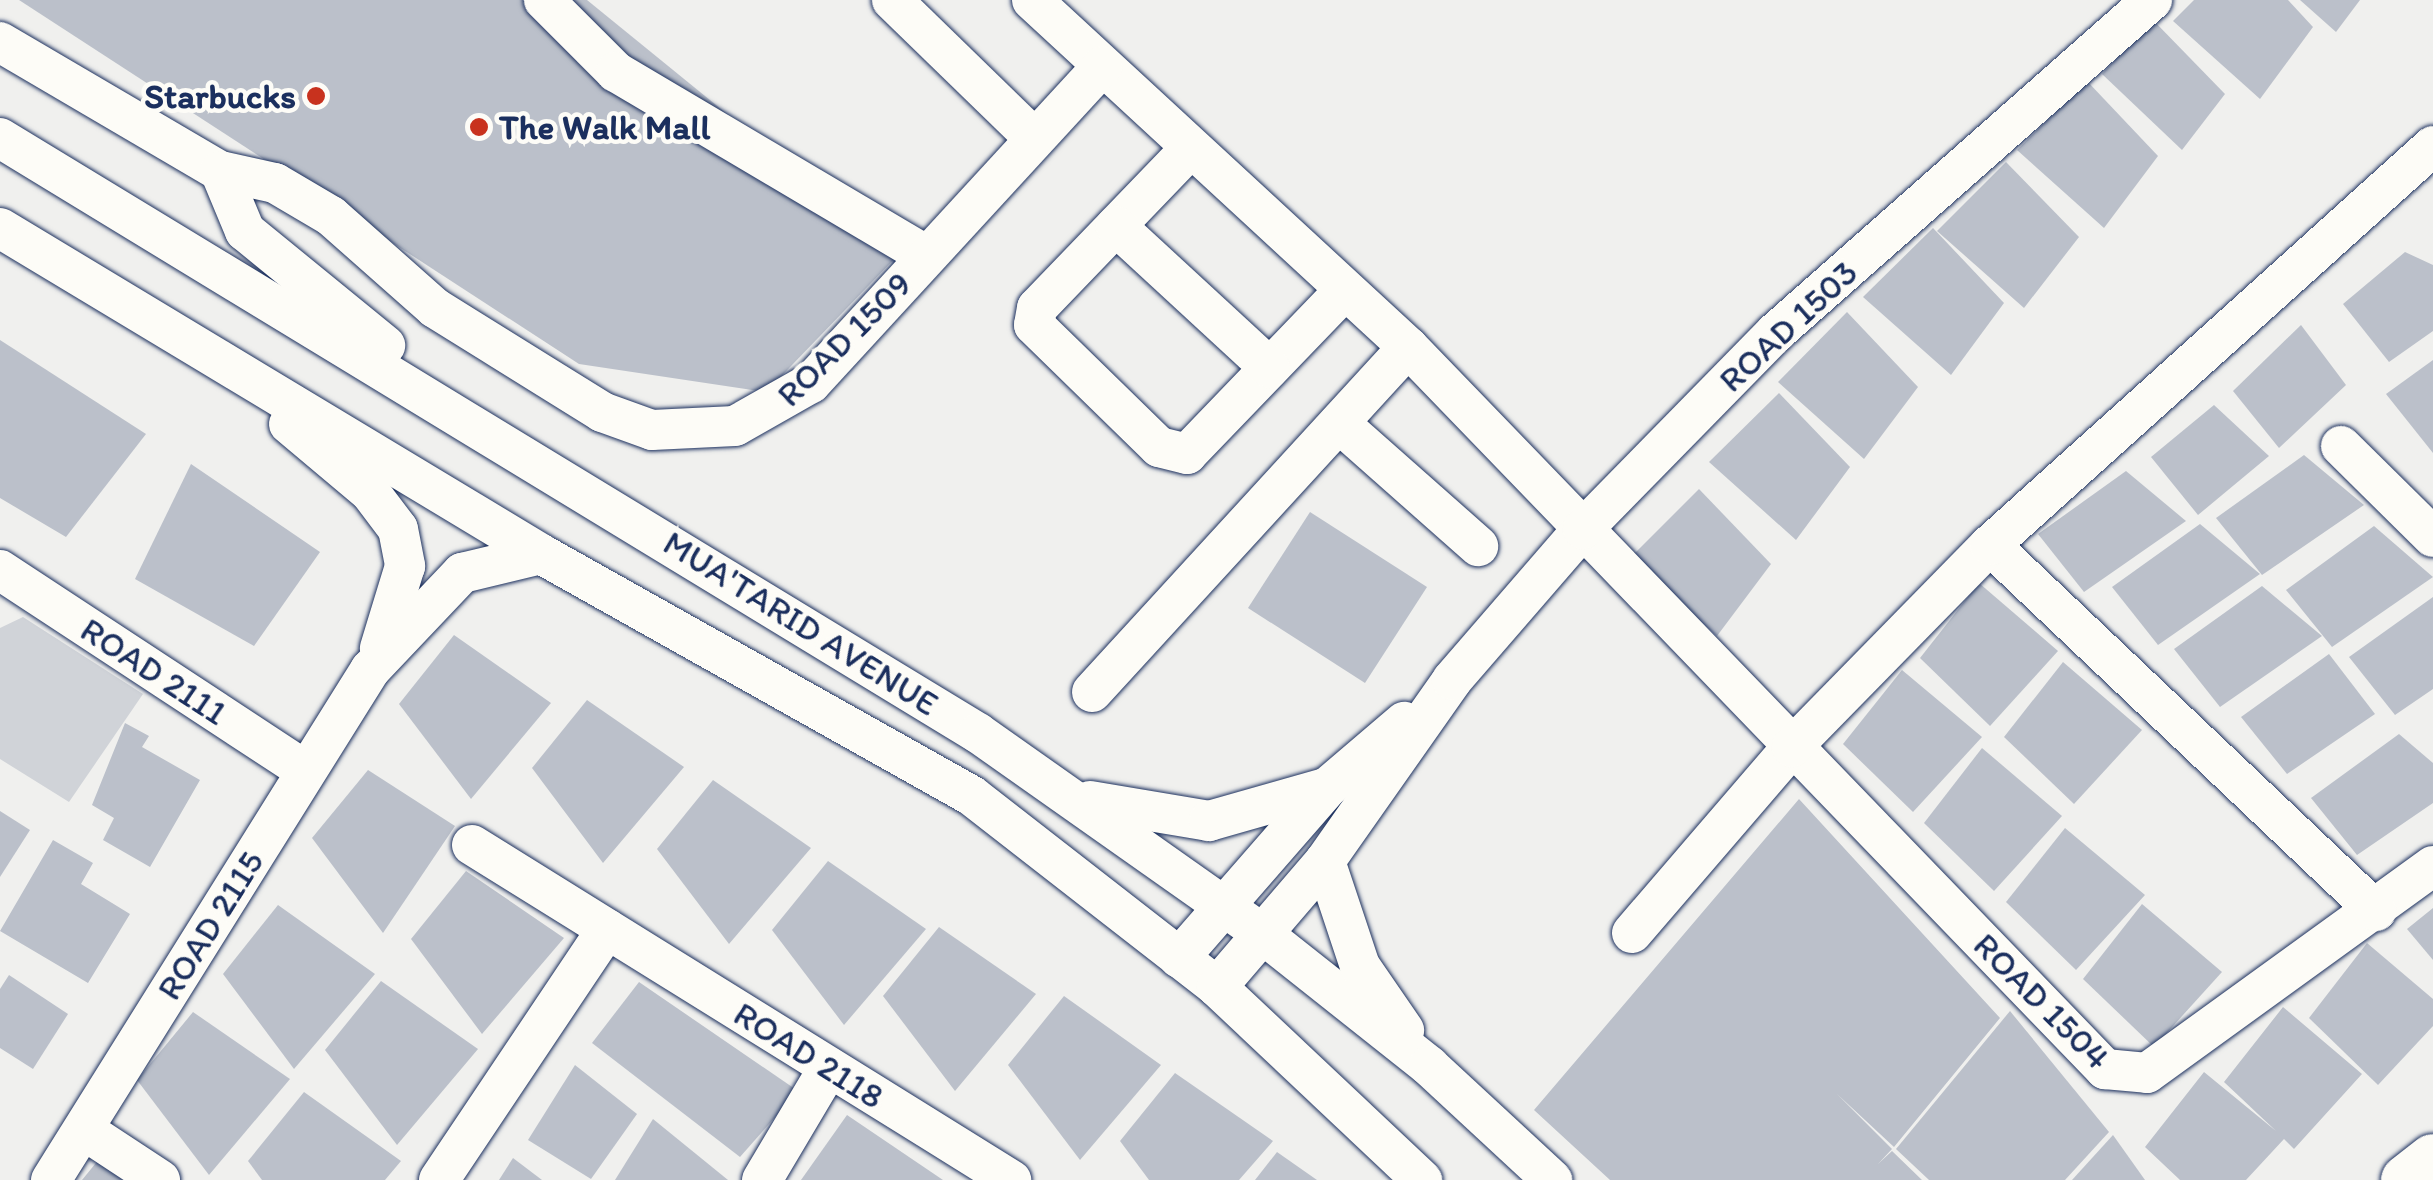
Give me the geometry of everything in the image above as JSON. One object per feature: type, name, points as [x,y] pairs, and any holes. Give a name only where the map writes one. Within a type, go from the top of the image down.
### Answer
[{"type":"main road","points":[[2406,1180],[2433,1159]]},
{"type":"street","points":[[544,0],[616,72],[926,255]]},
{"type":"street","points":[[892,0],[1034,138]]},
{"type":"street","points":[[1032,0],[1187,152],[1408,347],[1582,530]]},
{"type":"street","name":"ROAD 1503","points":[[1217,986],[1324,861],[1452,680],[1582,530],[1775,333],[2152,0]]},
{"type":"street","name":"ROAD 1509","points":[[0,42],[220,171],[275,183],[331,216],[435,308],[602,412],[652,430],[735,426],[789,403],[1102,67]]},
{"type":"street","name":"MUA'TARID AVENUE","points":[[7,137],[1072,797],[1223,904],[1429,1066],[1552,1180]]},
{"type":"street","points":[[1187,152],[1037,308],[1034,326],[1166,454],[1186,454],[1344,291]]},
{"type":"street","points":[[1632,933],[1792,746],[1990,545],[2426,169]]},
{"type":"street","points":[[220,171],[245,231],[280,267],[507,446]]},
{"type":"street","points":[[1116,226],[1270,368]]},
{"type":"street","name":"MUA'TARID AVENUE","points":[[0,228],[541,554],[972,796],[1217,986],[1422,1180]]},
{"type":"street","points":[[1092,692],[1408,347]]},
{"type":"street","name":"ROAD 2115","points":[[210,354],[370,492],[398,529],[405,566],[370,670]]},
{"type":"street","points":[[1339,423],[1478,546]]},
{"type":"street","points":[[2340,446],[2433,536]]},
{"type":"street","name":"ROAD 1504","points":[[1582,530],[2118,1076],[2160,1065],[2433,866]]},
{"type":"street","points":[[1990,545],[2376,910]]},
{"type":"street","name":"ROAD 2115","points":[[52,1180],[370,670],[462,574],[541,554]]},
{"type":"street","name":"ROAD 2111","points":[[1,572],[305,770]]},
{"type":"street","name":"ROAD 1503","points":[[1179,958],[1329,786],[1452,680]]},
{"type":"street","points":[[1072,797],[1209,821],[1329,786]]},
{"type":"street","name":"ROAD 2118","points":[[472,846],[1010,1180]]},
{"type":"street","points":[[1324,861],[1360,966],[1429,1066]]},
{"type":"street","points":[[439,1180],[607,929]]},
{"type":"street","points":[[762,1180],[829,1067]]},
{"type":"street","points":[[84,1130],[160,1180]]},
{"type":"shaded area","points":[[23,617],[143,694],[69,802],[0,759],[0,628]]},
{"type":"building","name":"The Walk Mall","points":[[19,0],[587,0],[899,254],[766,392],[579,364]]},
{"type":"building","points":[[2194,0],[2288,0],[2313,27],[2260,99],[2173,21]]},
{"type":"building","points":[[2300,0],[2360,0],[2336,32]]},
{"type":"building","points":[[2153,20],[2225,94],[2182,150],[2102,74]]},
{"type":"building","points":[[2087,81],[2158,156],[2104,228],[2017,150]]},
{"type":"building","points":[[2006,162],[2079,237],[2024,308],[1937,231]]},
{"type":"building","points":[[1933,228],[2004,303],[1951,375],[1863,297]]},
{"type":"building","points":[[2405,252],[2433,265],[2433,331],[2389,362],[2343,304]]},
{"type":"building","points":[[1847,312],[1918,387],[1864,459],[1778,382]]},
{"type":"building","points":[[2301,325],[2346,385],[2279,448],[2233,391]]},
{"type":"building","points":[[0,340],[146,434],[66,537],[0,498]]},
{"type":"building","points":[[2433,360],[2433,453],[2386,394]]},
{"type":"building","points":[[1779,393],[1850,467],[1796,540],[1709,462]]},
{"type":"building","points":[[2214,405],[2269,456],[2198,515],[2151,457]]},
{"type":"building","points":[[2304,455],[2364,505],[2262,575],[2216,518]]},
{"type":"building","points":[[191,464],[320,552],[254,646],[135,579]]},
{"type":"building","points":[[2126,471],[2186,521],[2084,592],[2038,534]]},
{"type":"building","points":[[1699,489],[1771,564],[1717,636],[1630,558]]},
{"type":"building","points":[[1310,512],[1427,587],[1365,683],[1248,608]]},
{"type":"building","points":[[2200,524],[2260,574],[2158,645],[2112,587]]},
{"type":"building","points":[[2374,526],[2433,577],[2332,647],[2286,590]]},
{"type":"building","points":[[1979,583],[2058,651],[1990,726],[1920,658]]},
{"type":"building","points":[[2262,586],[2322,636],[2220,707],[2174,649]]},
{"type":"building","points":[[2433,597],[2433,689],[2395,715],[2349,657]]},
{"type":"building","points":[[454,635],[551,703],[471,799],[399,704]]},
{"type":"building","points":[[2329,654],[2375,714],[2287,774],[2241,717]]},
{"type":"building","points":[[2063,662],[2142,730],[2074,804],[2004,737]]},
{"type":"building","points":[[1902,670],[1982,737],[1913,812],[1843,744]]},
{"type":"building","points":[[587,700],[684,767],[603,863],[532,768]]},
{"type":"building","points":[[125,723],[149,736],[142,747],[200,780],[150,867],[103,840],[114,818],[92,805]]},
{"type":"building","points":[[2399,734],[2433,763],[2433,803],[2357,855],[2311,798]]},
{"type":"building","points":[[1982,748],[2062,816],[1994,891],[1924,823]]},
{"type":"building","points":[[368,770],[455,826],[383,933],[312,838]]},
{"type":"building","points":[[713,780],[811,848],[729,944],[657,849]]},
{"type":"building","points":[[1799,799],[2000,1018],[1894,1147],[1837,1094],[1892,1149],[1878,1164],[1892,1151],[1922,1180],[1610,1180],[1534,1110]]},
{"type":"building","points":[[0,811],[30,830],[0,877]]},
{"type":"building","points":[[2065,828],[2145,895],[2076,970],[2006,902]]},
{"type":"building","points":[[53,840],[93,863],[81,884],[130,914],[88,983],[0,931]]},
{"type":"building","points":[[828,861],[926,929],[844,1025],[772,930]]},
{"type":"building","points":[[466,871],[564,938],[482,1034],[411,939]]},
{"type":"building","points":[[2142,904],[2222,972],[2154,1047],[2083,979]]},
{"type":"building","points":[[278,905],[375,974],[294,1069],[223,974]]},
{"type":"building","points":[[2433,908],[2433,960],[2407,929]]},
{"type":"building","points":[[939,927],[1036,994],[955,1091],[883,996]]},
{"type":"building","points":[[2367,943],[2433,999],[2433,1026],[2378,1085],[2309,1018]]},
{"type":"building","points":[[9,975],[68,1014],[33,1069],[0,1048],[0,989]]},
{"type":"building","points":[[381,981],[478,1049],[397,1145],[325,1050]]},
{"type":"building","points":[[639,982],[798,1091],[740,1157],[592,1043]]},
{"type":"building","points":[[1064,996],[1161,1065],[1080,1160],[1008,1065]]},
{"type":"building","points":[[2283,1007],[2362,1074],[2294,1149],[2284,1139],[2246,1180],[2180,1180],[2145,1147],[2204,1072],[2276,1131],[2224,1082]]},
{"type":"building","points":[[2010,1011],[2109,1132],[2065,1180],[1929,1180],[1896,1149]]},
{"type":"building","points":[[193,1012],[290,1079],[209,1175],[137,1080]]},
{"type":"building","points":[[575,1065],[637,1114],[591,1179],[528,1140]]},
{"type":"building","points":[[1175,1073],[1273,1141],[1239,1180],[1149,1180],[1120,1141]]},
{"type":"building","points":[[304,1092],[401,1161],[385,1180],[262,1180],[248,1161]]},
{"type":"building","points":[[847,1115],[943,1180],[801,1180]]},
{"type":"building","points":[[653,1119],[728,1180],[615,1180]]},
{"type":"building","points":[[2113,1135],[2145,1180],[2072,1180]]},
{"type":"building","points":[[1277,1152],[1317,1180],[1255,1180]]},
{"type":"building","points":[[100,1158],[131,1180],[82,1180]]},
{"type":"building","points":[[513,1158],[542,1180],[499,1180]]},
{"type":"place","name":"Starbucks","points":[[316,96]]},
{"type":"place","name":"The Walk Mall","points":[[479,127]]}]
